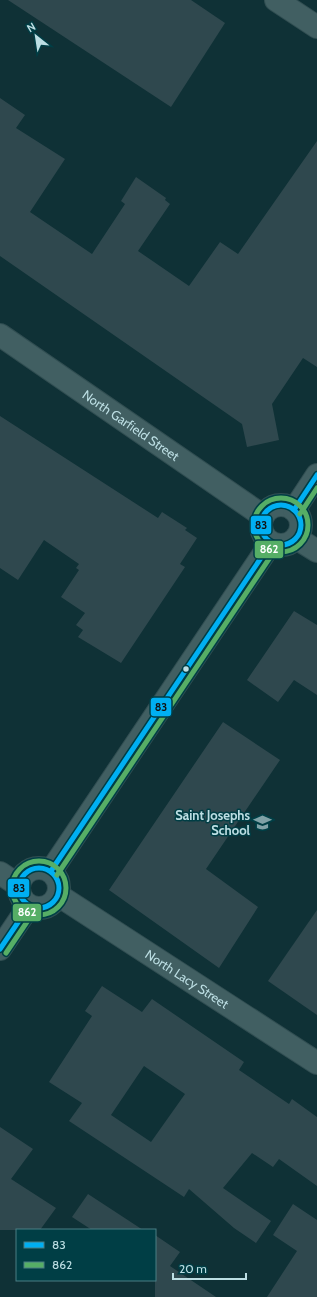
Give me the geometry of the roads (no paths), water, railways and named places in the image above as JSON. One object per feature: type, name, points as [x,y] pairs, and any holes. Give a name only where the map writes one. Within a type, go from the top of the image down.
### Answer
[{"type":"street","points":[[276,0],[317,27]]},
{"type":"street","name":"North Garfield Street","points":[[0,335],[263,516]]},
{"type":"street","points":[[294,510],[317,475]]},
{"type":"street","points":[[277,505],[286,506],[294,510],[301,523],[296,538],[284,545],[271,543],[265,538],[261,531],[260,523],[269,508],[277,505]]},
{"type":"street","points":[[296,538],[317,551]]},
{"type":"street","points":[[51,872],[271,543]]},
{"type":"street","points":[[35,868],[44,868],[51,872],[57,878],[59,887],[58,895],[54,901],[42,908],[29,906],[22,900],[19,893],[18,885],[21,877],[27,871],[35,868]]},
{"type":"street","points":[[0,873],[18,885]]},
{"type":"street","name":"North Lacy Street","points":[[58,895],[317,1063]]},
{"type":"street","points":[[0,949],[29,906]]},
{"type":"place","name":"Saint Josephs School","points":[[263,822]]}]
